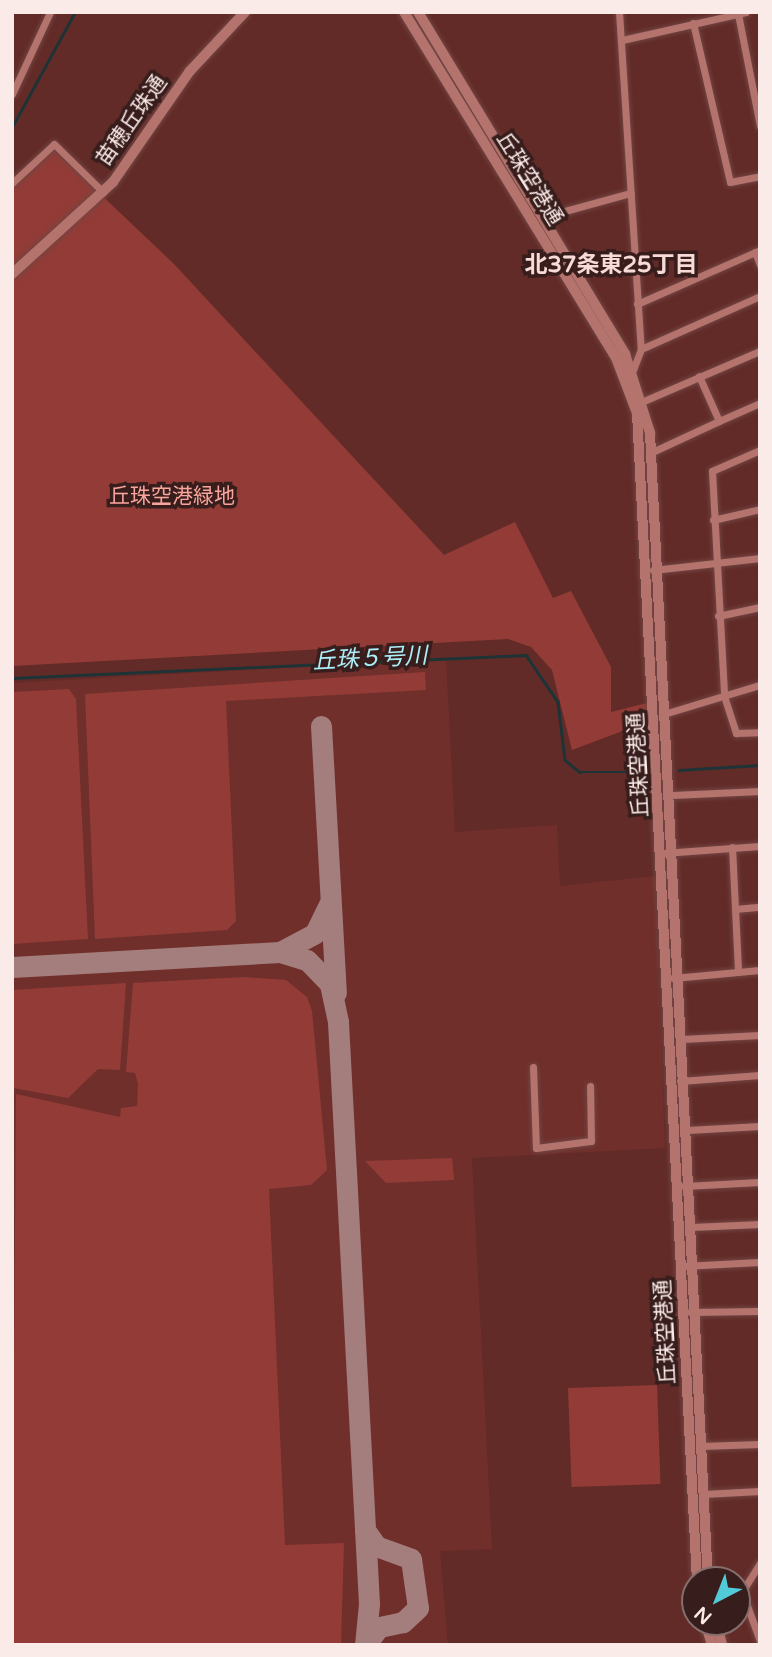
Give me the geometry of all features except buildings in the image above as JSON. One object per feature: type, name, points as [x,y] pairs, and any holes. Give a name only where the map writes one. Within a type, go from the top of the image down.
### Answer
[{"type":"main road","name":"苗穂丘珠通","points":[[12,275],[103,192],[190,71],[245,12]]},
{"type":"main road","name":"丘珠空港通","points":[[404,12],[630,376]]},
{"type":"main road","name":"丘珠空港通","points":[[418,12],[542,217],[630,376],[639,402],[647,454],[668,852],[684,1186],[697,1566]]},
{"type":"main road","name":"丘珠空港通","points":[[654,570],[667,713],[671,795],[668,852]]},
{"type":"main road","name":"丘珠空港通","points":[[674,978],[682,1039],[679,1081],[687,1130],[684,1186],[691,1227],[687,1266]]},
{"type":"main road","name":"丘珠空港通","points":[[689,1312],[707,1566]]},
{"type":"street","points":[[12,94],[50,12]]},
{"type":"street","points":[[619,12],[641,349],[630,376]]},
{"type":"street","points":[[622,40],[742,13],[760,126]]},
{"type":"street","points":[[693,23],[730,182],[760,176]]},
{"type":"street","points":[[12,183],[54,144],[103,192]]},
{"type":"street","points":[[542,217],[631,193]]},
{"type":"street","points":[[637,304],[757,251],[760,265]]},
{"type":"street","points":[[641,349],[760,296]]},
{"type":"street","points":[[639,402],[760,351]]},
{"type":"street","points":[[699,376],[719,421]]},
{"type":"street","points":[[647,454],[760,403]]},
{"type":"street","points":[[760,450],[712,471],[724,696],[736,733],[760,732]]},
{"type":"street","points":[[713,520],[760,509]]},
{"type":"street","points":[[654,570],[716,568],[760,558]]},
{"type":"street","points":[[718,616],[760,607]]},
{"type":"street","points":[[667,713],[760,685]]},
{"type":"street","points":[[671,795],[760,791]]},
{"type":"street","points":[[668,852],[760,846]]},
{"type":"street","points":[[732,848],[738,971]]},
{"type":"street","points":[[735,909],[760,907]]},
{"type":"street","points":[[674,978],[760,970]]},
{"type":"street","points":[[682,1039],[760,1035]]},
{"type":"street","points":[[533,1066],[536,1148],[591,1141],[590,1086]]},
{"type":"street","points":[[679,1081],[760,1075]]},
{"type":"street","points":[[687,1130],[760,1126]]},
{"type":"street","points":[[684,1186],[760,1182]]},
{"type":"street","points":[[691,1227],[760,1224]]},
{"type":"street","points":[[687,1266],[760,1262]]},
{"type":"street","points":[[689,1312],[760,1311]]},
{"type":"street","points":[[700,1446],[760,1444]]},
{"type":"street","points":[[703,1494],[760,1491]]},
{"type":"street","points":[[760,1563],[742,1592],[760,1641]]},
{"type":"shaded area","points":[[446,659],[455,832],[557,825],[560,886],[655,876],[665,1148],[472,1158],[492,1549],[440,1551],[448,1645],[12,1645],[12,683]]},
{"type":"green space","name":"丘珠空港緑地","points":[[54,150],[174,264],[444,555],[515,522],[553,598],[571,591],[611,667],[611,712],[647,703],[649,721],[572,750],[552,670],[531,647],[508,639],[12,666],[12,180]]},
{"type":"green space","points":[[425,672],[426,690],[226,701],[236,921],[227,930],[95,939],[85,694]]},
{"type":"green space","points":[[69,689],[76,699],[88,939],[12,944],[12,692]]},
{"type":"green space","points":[[243,977],[286,980],[307,997],[312,1011],[327,1170],[311,1185],[269,1189],[285,1545],[344,1543],[341,1645],[12,1645],[16,1094],[120,1117],[121,1108],[137,1106],[138,1084],[135,1073],[126,1072],[133,983]]},
{"type":"green space","points":[[126,983],[120,1070],[98,1069],[68,1098],[13,1088],[12,990]]},
{"type":"green space","points":[[452,1158],[454,1180],[386,1183],[365,1161]]},
{"type":"green space","points":[[657,1385],[660,1484],[572,1487],[568,1388]]},
{"type":"waterway","points":[[12,127],[75,12]]},
{"type":"waterway","name":"丘珠５号川","points":[[12,678],[526,655],[558,702],[565,760],[580,772],[648,772]]},
{"type":"waterway","name":"丘珠５号川","points":[[679,770],[760,765]]},
{"type":"taxiway","points":[[321,726],[336,993]]},
{"type":"taxiway","points":[[280,952],[315,933],[329,904]]},
{"type":"taxiway","points":[[12,967],[280,952],[307,960],[330,984],[338,1022],[369,1604],[365,1645]]},
{"type":"taxiway","points":[[365,1530],[376,1546],[411,1559],[418,1608],[403,1622],[379,1627],[366,1644]]},
{"type":"district","name":"北37条東25丁目","points":[[611,265]]}]
